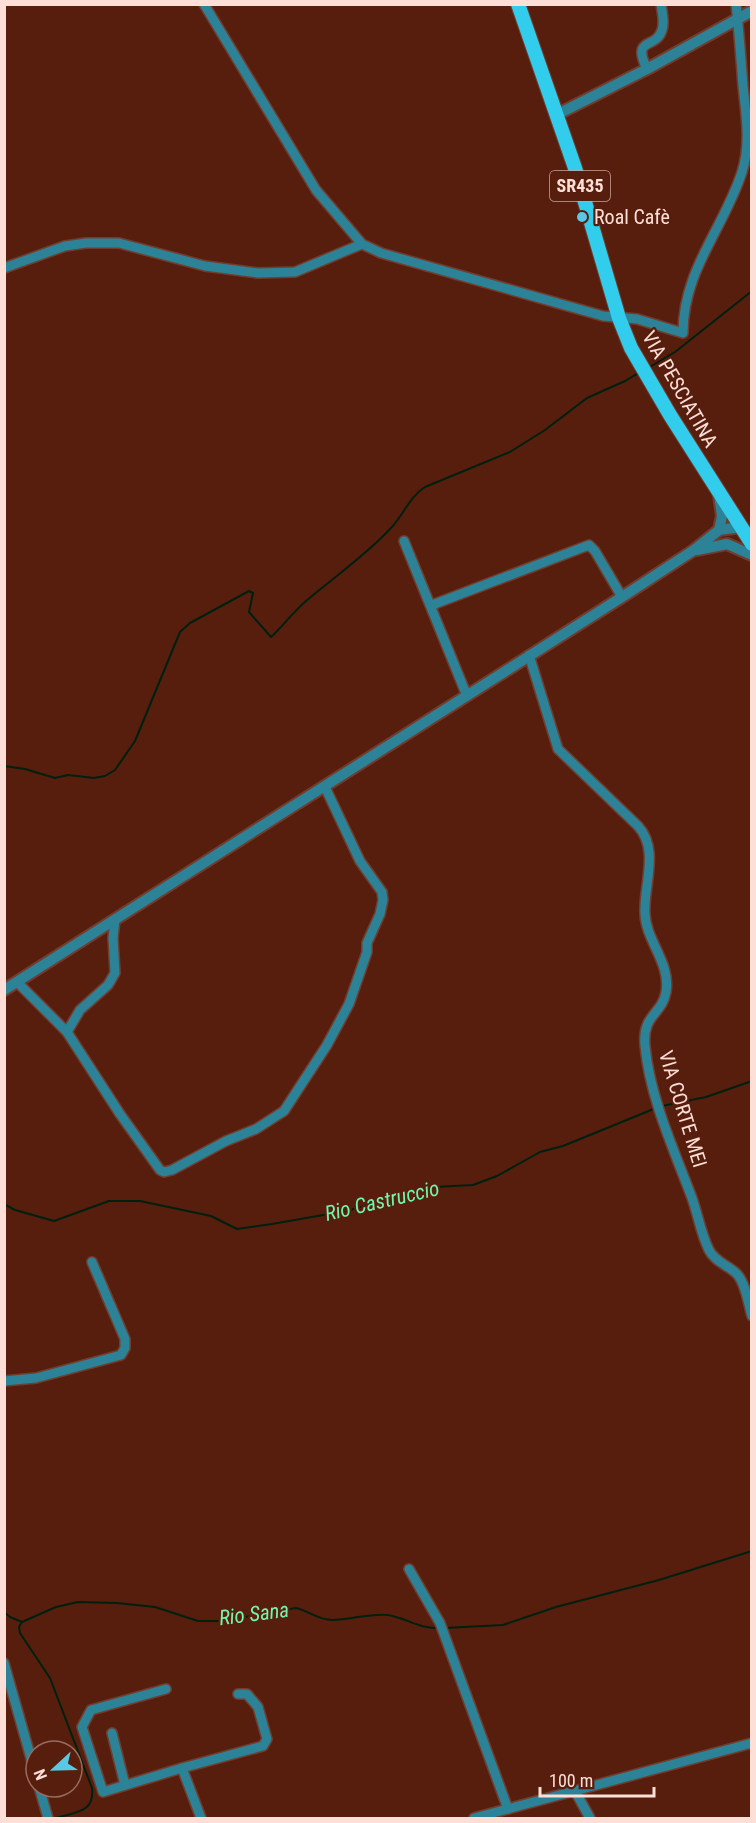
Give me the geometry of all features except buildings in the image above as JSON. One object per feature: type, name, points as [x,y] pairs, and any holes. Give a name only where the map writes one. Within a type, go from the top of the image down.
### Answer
[{"type":"main road","name":"VIA PESCIATINA","points":[[518,4],[600,248],[619,318],[643,371],[752,544]]},
{"type":"street","points":[[204,4],[316,190],[362,244],[381,253],[603,316],[619,318]]},
{"type":"street","points":[[647,69],[641,54],[642,49],[662,32],[661,4]]},
{"type":"street","name":"VIA PESCIATINA","points":[[619,318],[637,319],[683,333],[686,295],[699,261],[722,220],[742,171],[747,137],[736,4]]},
{"type":"street","points":[[556,115],[647,69],[752,10]]},
{"type":"street","points":[[4,268],[55,249],[86,243],[119,243],[205,266],[258,273],[295,272],[362,244]]},
{"type":"street","points":[[718,490],[722,516],[719,530]]},
{"type":"street","points":[[4,990],[622,597],[694,550],[719,530],[741,527]]},
{"type":"street","points":[[694,550],[727,544],[741,527]]},
{"type":"street","points":[[404,541],[432,605],[467,696]]},
{"type":"street","points":[[727,544],[752,555]]},
{"type":"street","points":[[432,605],[589,545],[595,551],[622,597]]},
{"type":"street","name":"VIA CORTE MEI","points":[[529,656],[558,749],[638,826],[645,836],[650,861],[645,914],[647,930],[658,950],[666,990],[662,1002],[645,1028],[647,1057],[660,1112],[706,1244],[711,1254],[719,1262],[736,1272],[741,1279],[752,1316]]},
{"type":"street","points":[[17,982],[67,1032],[120,1114],[160,1170],[171,1170],[256,1128],[284,1111],[327,1045],[349,1004],[367,952],[367,943],[380,914],[383,900],[382,892],[360,861],[325,787]]},
{"type":"street","points":[[67,1032],[80,1010],[108,985],[115,973],[113,938],[115,919]]},
{"type":"street","points":[[4,1381],[36,1378],[121,1355],[125,1348],[124,1339],[92,1262]]},
{"type":"street","points":[[409,1569],[441,1627],[508,1809]]},
{"type":"street","points":[[4,1663],[26,1739]]},
{"type":"street","points":[[166,1689],[91,1710],[82,1727],[103,1792],[263,1746],[267,1739],[258,1707],[247,1695],[238,1694]]},
{"type":"street","points":[[112,1733],[125,1785]]},
{"type":"street","points":[[474,1818],[752,1743]]},
{"type":"street","points":[[182,1768],[201,1818]]},
{"type":"street","points":[[575,1791],[590,1818]]},
{"type":"street","points":[[42,1799],[47,1817]]},
{"type":"waterway","points":[[648,368],[675,352],[752,291]]},
{"type":"waterway","points":[[4,766],[25,769],[55,778],[68,775],[94,778],[105,776],[115,770],[135,741],[180,632],[190,623],[249,591],[253,593],[249,612],[271,637],[301,605],[380,539],[425,487],[510,452],[545,430],[587,398],[640,372]]},
{"type":"waterway","name":"Rio Castruccio","points":[[662,1106],[706,1097],[752,1081]]},
{"type":"waterway","name":"Rio Castruccio","points":[[4,1204],[15,1210],[54,1221],[109,1201],[140,1201],[211,1216],[237,1229],[272,1224],[346,1211],[434,1187],[473,1185],[497,1176],[540,1152],[563,1146],[656,1108]]},
{"type":"waterway","name":"Rio Sana","points":[[444,1628],[503,1625],[556,1607],[659,1580],[752,1551]]},
{"type":"waterway","name":"Rio Sana","points":[[56,1818],[87,1807],[92,1796],[92,1788],[50,1678],[20,1633],[19,1627],[22,1622],[56,1607],[78,1602],[155,1607],[198,1621],[221,1621],[296,1608],[327,1620],[388,1615],[425,1627],[438,1628]]},
{"type":"waterway","points":[[4,1612],[22,1622]]},
{"type":"place","name":"Roal Cafè","points":[[582,217]]}]
